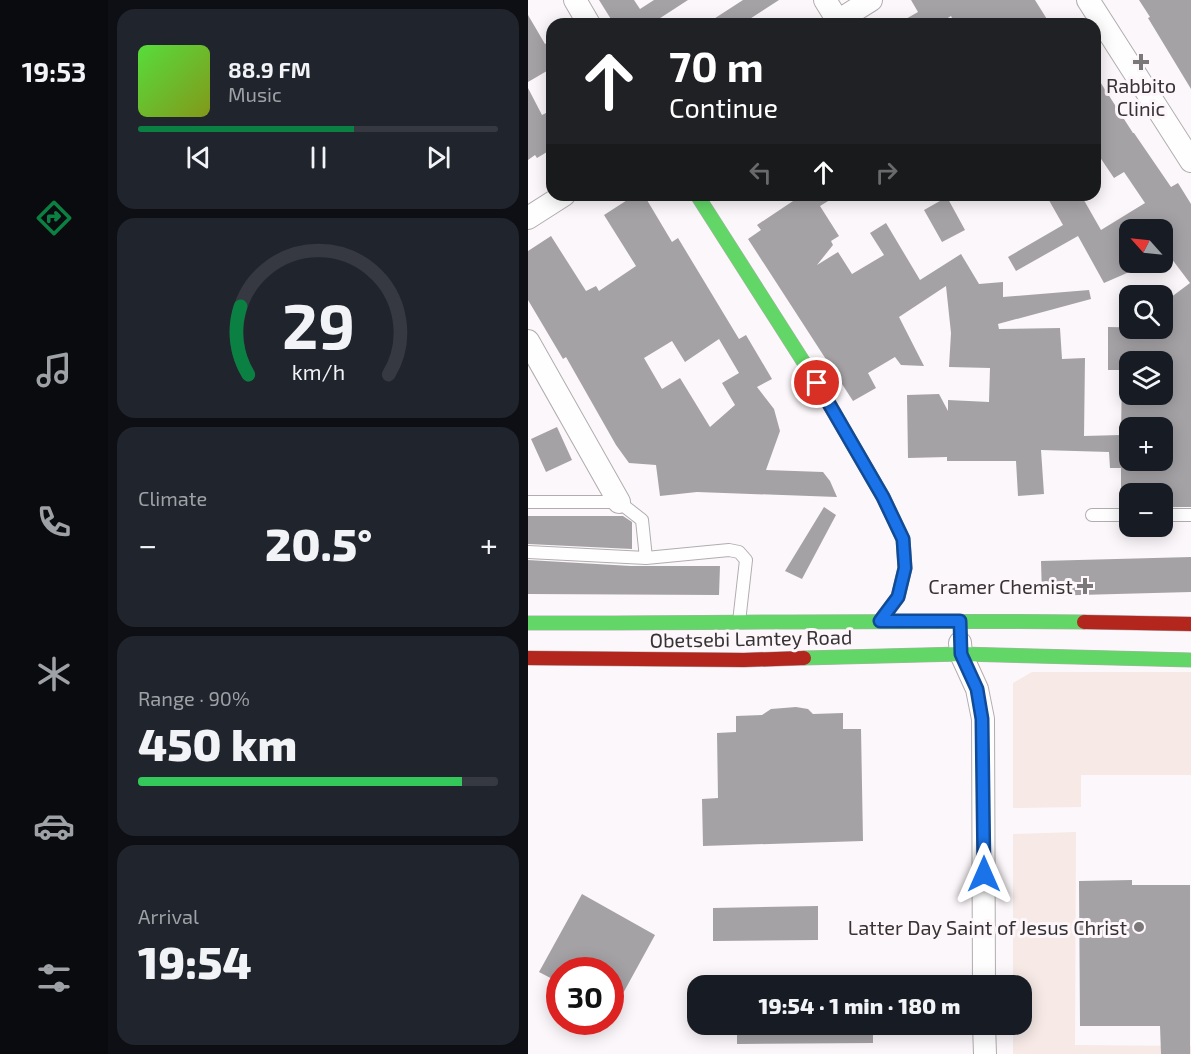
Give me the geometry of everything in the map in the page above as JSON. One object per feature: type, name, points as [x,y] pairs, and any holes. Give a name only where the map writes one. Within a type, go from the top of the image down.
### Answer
[{"type":"main road","points":[[701,201],[817,383],[883,497],[903,539],[905,568],[898,597],[880,621]]},
{"type":"main road","name":"Obetsebi Lamtey Road","points":[[528,622],[960,621],[1191,624]]},
{"type":"main road","name":"Obetsebi Lamtey Road","points":[[528,658],[744,660],[961,654],[1191,660]]},
{"type":"street","points":[[574,0],[586,18]]},
{"type":"street","points":[[825,0],[834,18]]},
{"type":"street","points":[[842,18],[871,0]]},
{"type":"street","points":[[1088,0],[1100,18]]},
{"type":"street","points":[[1101,20],[1191,161]]},
{"type":"street","points":[[528,218],[555,201]]},
{"type":"street","points":[[528,341],[619,502]]},
{"type":"street","points":[[960,621],[961,654],[977,689],[982,719],[984,975]]},
{"type":"street","points":[[984,1035],[985,1054]]},
{"type":"lane","points":[[528,502],[619,502],[642,520],[646,558]]},
{"type":"lane","points":[[1173,515],[1191,514]]},
{"type":"lane","points":[[1092,515],[1119,515]]},
{"type":"lane","points":[[528,552],[646,558],[729,550],[739,552],[746,560],[739,623]]},
{"type":"shaded area","points":[[1032,672],[1191,672],[1191,775],[1081,775],[1081,807],[1013,808],[1013,683]]},
{"type":"shaded area","points":[[1076,832],[1075,1045],[1191,1046],[1191,1054],[1013,1054],[1013,1035],[1032,1035],[1032,975],[1013,975],[1013,834]]},
{"type":"building","points":[[599,0],[634,0],[640,9],[654,0],[688,0],[660,18],[610,18]]},
{"type":"building","points":[[743,0],[779,0],[751,18],[715,18]]},
{"type":"building","points":[[911,0],[1035,0],[1046,18],[952,18],[951,16],[948,18],[908,18],[918,12]]},
{"type":"building","points":[[1139,0],[1191,0],[1191,89],[1148,18],[1150,17]]},
{"type":"building","points":[[528,15],[546,43],[546,72],[528,82]]},
{"type":"building","points":[[1101,83],[1171,187],[1178,183],[1191,204],[1191,507],[1173,507],[1173,483],[1121,483],[1121,471],[1173,471],[1173,417],[1121,417],[1121,405],[1173,405],[1173,351],[1119,351],[1119,370],[1108,370],[1108,327],[1119,327],[1119,339],[1173,339],[1173,296],[1190,283],[1173,261],[1173,219],[1119,219],[1119,273],[1127,273],[1104,283],[1078,236],[1016,271],[1008,257],[1063,225],[1049,201],[1084,201],[1101,230],[1145,203],[1124,172],[1114,178],[1101,159]]},
{"type":"building","points":[[528,88],[542,115],[546,113],[546,153],[537,158],[535,155],[528,160]]},
{"type":"building","points":[[626,201],[648,201],[672,242],[678,238],[739,339],[746,335],[772,379],[757,387],[774,409],[780,431],[766,470],[823,472],[837,497],[697,492],[660,496],[656,465],[629,463],[616,445],[566,357],[563,359],[528,300],[528,251],[551,236],[586,291],[596,286],[599,291],[636,266],[604,215]],"holes":[[[719,339],[739,373],[722,383],[735,405],[710,427],[680,378],[662,389],[644,358],[672,341],[685,362]]]},
{"type":"building","points":[[793,201],[828,201],[820,206],[839,236],[831,241],[833,245],[817,265],[838,252],[852,274],[884,255],[870,233],[886,223],[920,280],[961,254],[979,284],[1003,282],[1003,297],[1089,290],[1091,299],[998,324],[999,329],[1060,328],[1062,359],[1085,358],[1084,436],[1119,435],[1119,468],[1110,468],[1109,452],[1041,450],[1044,494],[1018,496],[1016,461],[947,461],[947,457],[908,458],[907,395],[939,394],[948,411],[948,400],[989,402],[990,368],[949,367],[951,333],[946,286],[899,317],[924,366],[901,365],[895,357],[868,373],[876,388],[853,401],[748,239],[761,230],[757,225]]},
{"type":"building","points":[[940,201],[949,201],[965,230],[942,242],[924,210]]},
{"type":"building","points":[[557,427],[572,460],[546,472],[531,439]]},
{"type":"building","points":[[824,507],[836,515],[802,579],[785,571]]},
{"type":"building","points":[[528,516],[623,516],[632,522],[632,549],[528,544]]},
{"type":"building","points":[[1191,557],[1191,592],[1042,596],[1041,561]]},
{"type":"building","points":[[528,560],[631,566],[720,566],[719,595],[528,594]]},
{"type":"building","points":[[796,707],[808,709],[813,714],[843,713],[843,729],[861,729],[863,841],[703,846],[702,799],[718,798],[717,733],[736,732],[736,716],[762,715],[771,709]]},
{"type":"building","points":[[1132,880],[1132,885],[1190,885],[1190,1054],[1161,1054],[1160,1026],[1080,1026],[1079,881]]},
{"type":"building","points":[[582,894],[655,935],[624,991],[624,957],[547,957]]},
{"type":"building","points":[[818,906],[818,940],[713,941],[713,908]]},
{"type":"building","points":[[546,959],[546,976],[539,972]]},
{"type":"building","points":[[737,1035],[873,1035],[873,1043],[737,1044]]},
{"type":"traffic: fast","points":[[701,201],[817,383],[883,497],[903,539],[905,568],[898,597],[880,621]]},
{"type":"traffic: fast","points":[[528,623],[1084,622]]},
{"type":"traffic: fast","points":[[804,658],[961,654],[1191,660]]},
{"type":"traffic: jam","points":[[1084,622],[1191,624]]},
{"type":"traffic: jam","points":[[528,658],[744,660],[804,658]]},
{"type":"place","name":"Rabbito Clinic","points":[[1141,62]]},
{"type":"place","name":"Cramer Chemist","points":[[1085,586]]},
{"type":"place","name":"Latter Day Saint of Jesus Christ","points":[[1139,927]]},
{"type":"route","points":[[817,383],[883,497],[903,539],[905,568],[898,597],[880,621],[960,621],[961,654],[977,689],[982,719],[984,874]]}]
